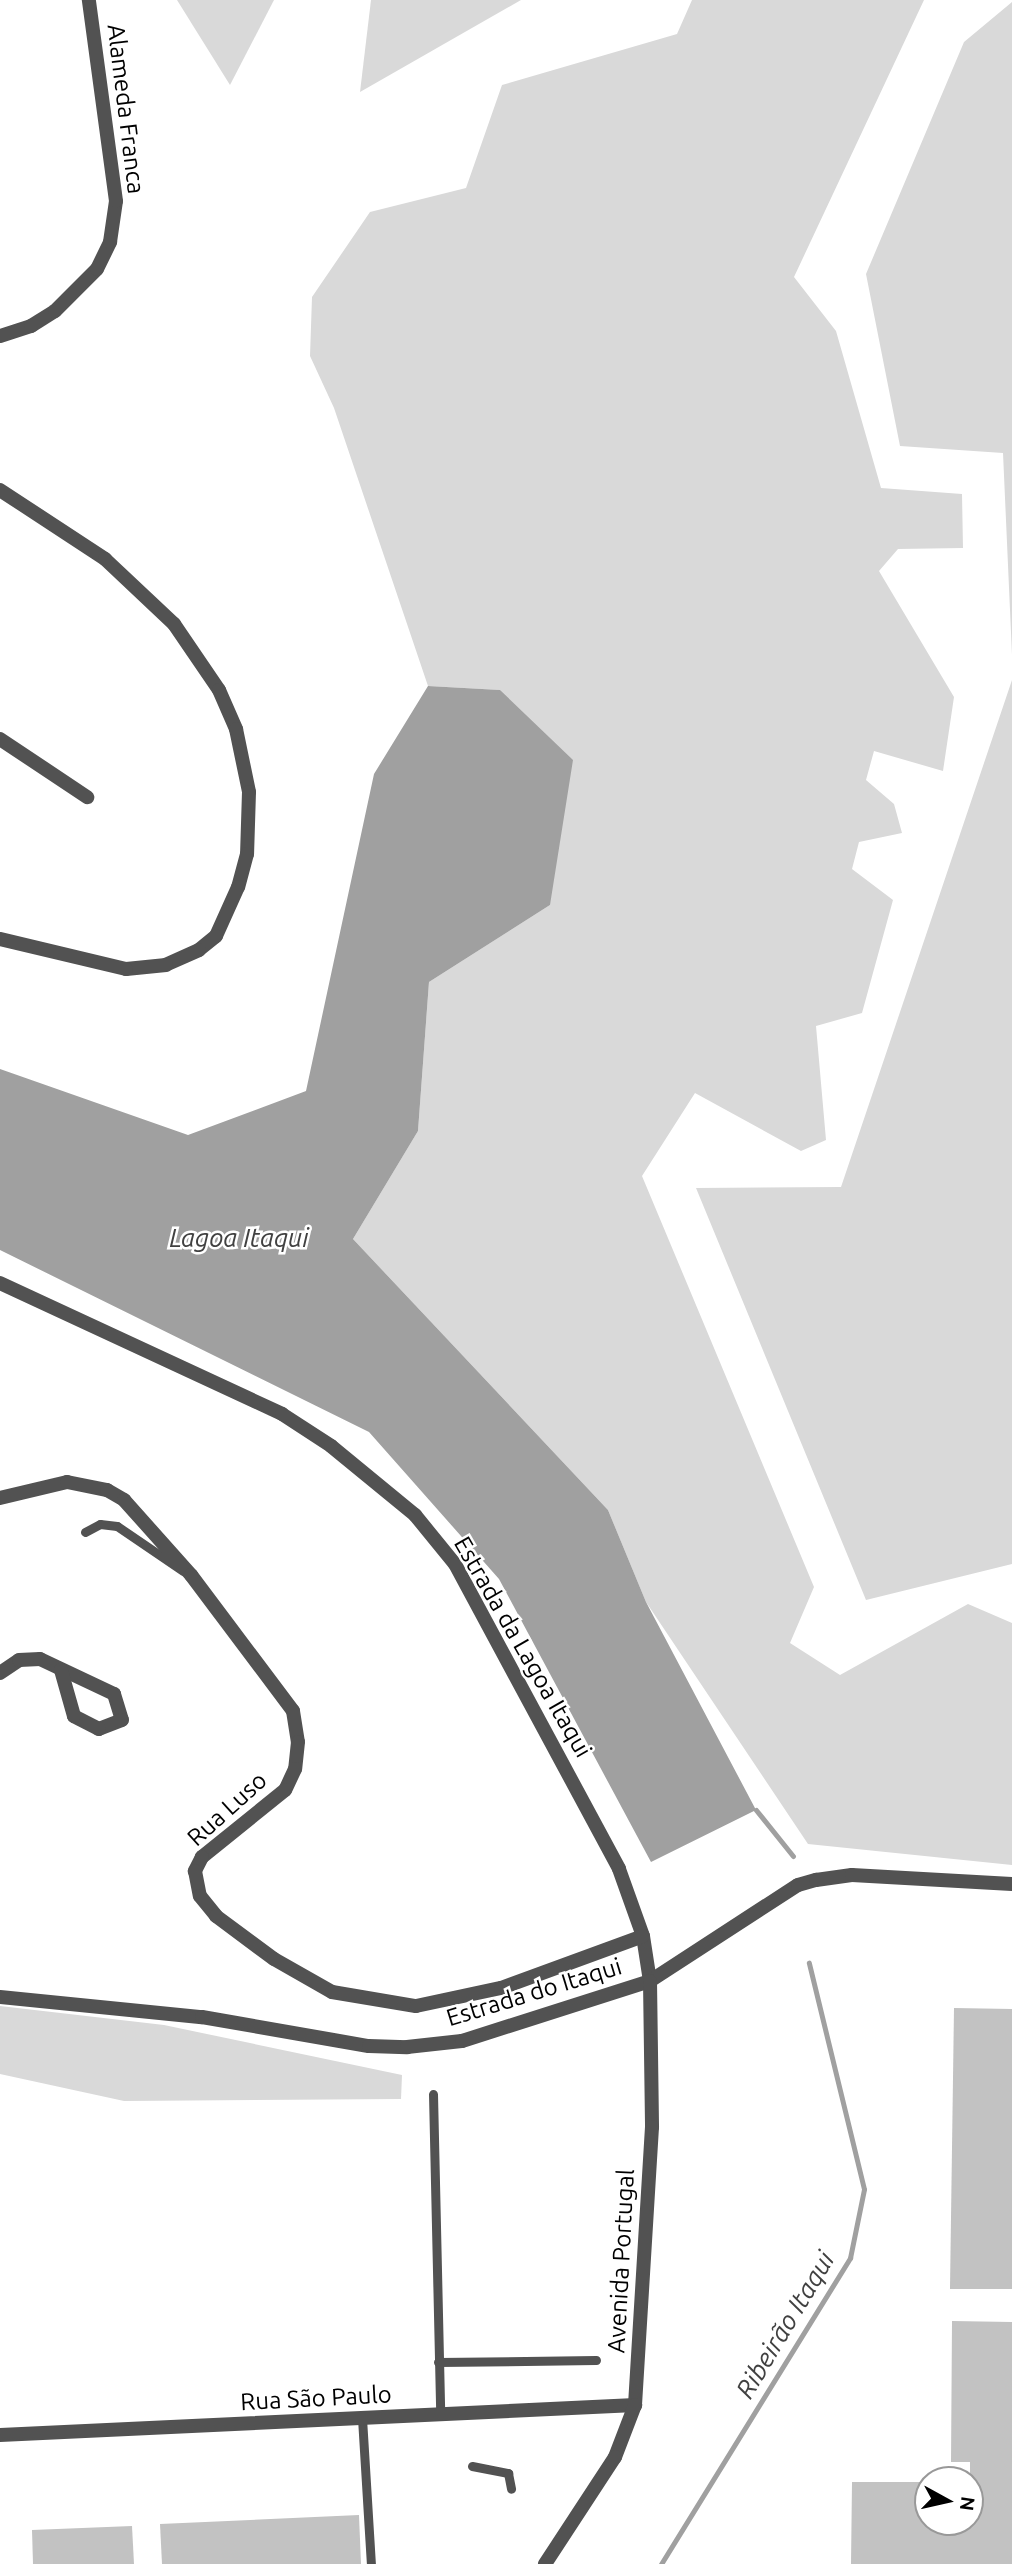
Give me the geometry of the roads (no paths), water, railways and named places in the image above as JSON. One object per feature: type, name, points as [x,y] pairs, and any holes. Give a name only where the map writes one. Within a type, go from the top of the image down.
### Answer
[{"type":"street","name":"Alameda Franca","points":[[0,336],[31,326],[55,311],[97,269],[110,242],[116,201],[89,0]]},
{"type":"street","points":[[0,489],[105,559],[174,624],[224,699],[236,729],[249,792],[247,854],[239,887],[216,936],[199,950],[166,965],[126,970],[0,939]]},
{"type":"street","points":[[0,739],[87,797]]},
{"type":"street","name":"Estrada da Lagoa Itaqui","points":[[0,1283],[282,1414],[331,1446],[415,1514],[455,1564],[577,1787],[619,1869],[643,1936]]},
{"type":"street","name":"Rua Luso","points":[[0,1498],[67,1482],[107,1489],[142,1516],[191,1575],[286,1701],[298,1742],[295,1769],[285,1790],[202,1857],[195,1871],[200,1896],[230,1929],[332,1992],[416,2006],[501,1988],[643,1936]]},
{"type":"street","points":[[0,1673],[30,1657],[95,1681],[114,1694],[122,1720],[99,1729],[74,1716],[61,1670]]},
{"type":"street","name":"Estrada do Itaqui","points":[[0,1997],[190,2015],[369,2046],[407,2047],[462,2041],[650,1981],[798,1885],[852,1875],[1012,1884]]},
{"type":"street","name":"Avenida Portugal","points":[[545,2564],[615,2458],[635,2405],[652,2127],[650,1981],[643,1936]]},
{"type":"street","name":"Rua São Paulo","points":[[0,2435],[635,2405]]},
{"type":"lane","points":[[85,1532],[100,1524],[117,1526],[191,1575]]},
{"type":"lane","points":[[433,2094],[440,2414]]},
{"type":"lane","points":[[438,2362],[596,2360]]},
{"type":"lane","points":[[362,2418],[371,2564]]},
{"type":"lane","points":[[472,2466],[509,2473],[511,2489]]},
{"type":"water","name":"Lagoa Itaqui","points":[[428,686],[500,690],[573,760],[550,905],[429,982],[418,1131],[353,1239],[608,1510],[646,1602],[756,1810],[651,1862],[499,1579],[369,1432],[0,1250],[0,1069],[188,1135],[306,1091],[374,774]]},
{"type":"waterway","name":"Ribeirão Itaqui","points":[[756,1810],[793,1856]]},
{"type":"waterway","name":"Ribeirão Itaqui","points":[[661,2564],[850,2258],[864,2189],[809,1963]]}]
